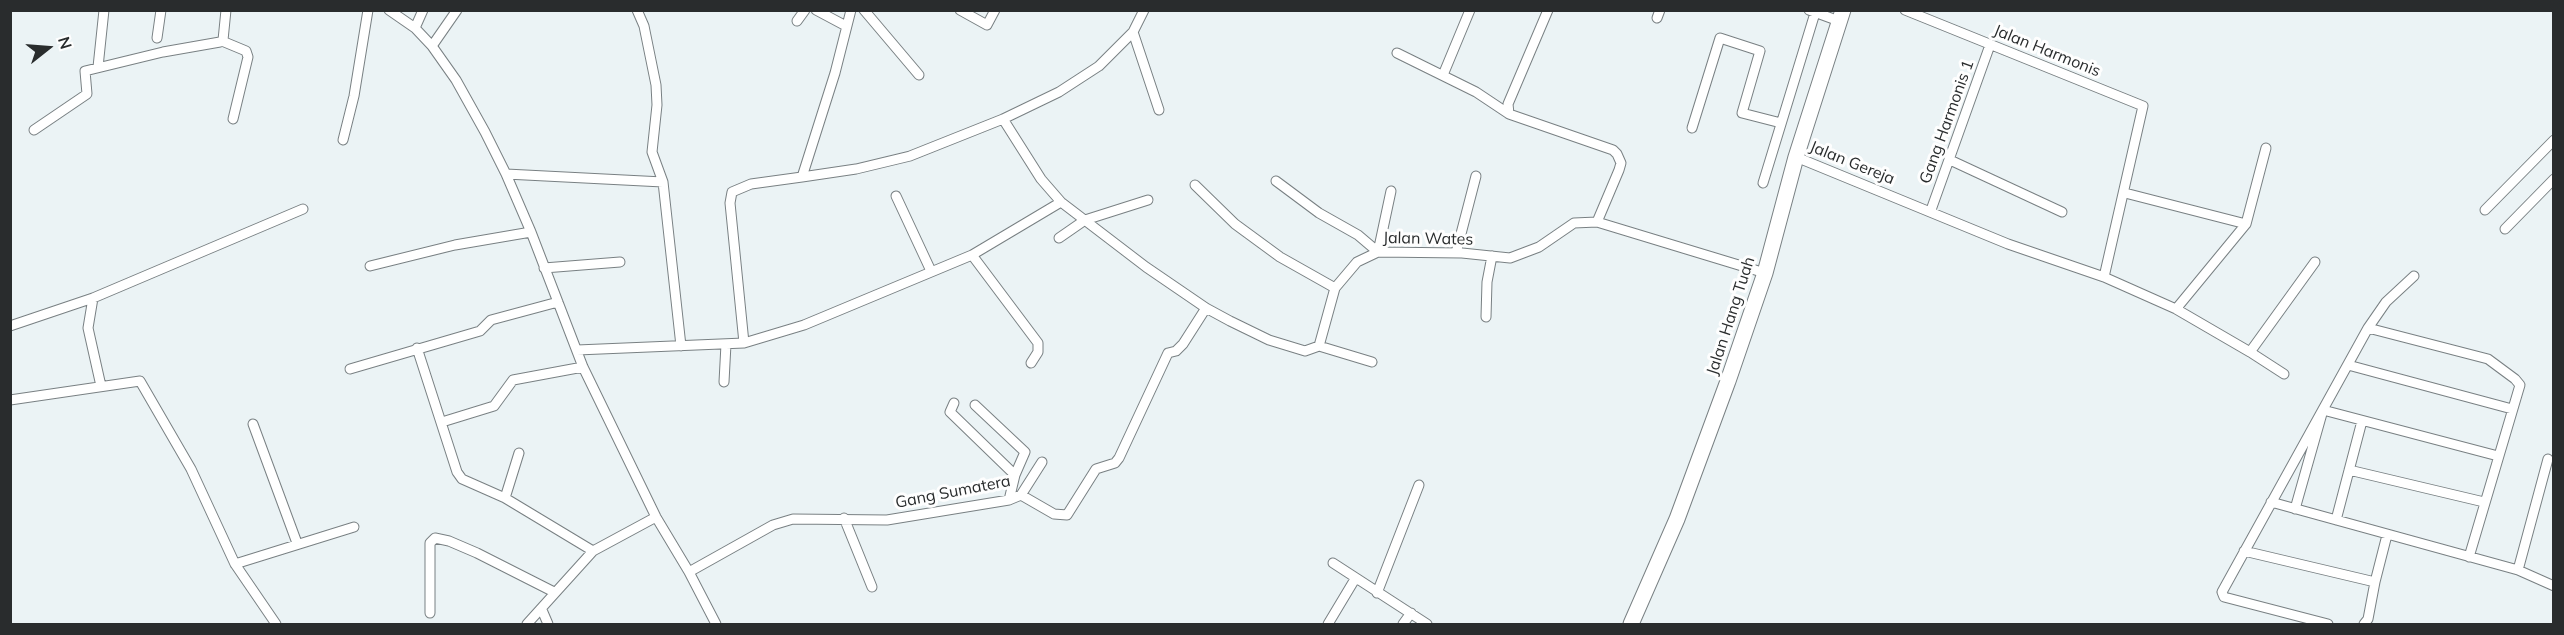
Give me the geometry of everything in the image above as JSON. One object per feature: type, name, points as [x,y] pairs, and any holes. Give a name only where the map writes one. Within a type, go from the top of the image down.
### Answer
[{"type":"main road","name":"Jalan Hang Tuah","points":[[1631,624],[1677,519],[1765,273],[1796,157],[1841,16]]},
{"type":"street","points":[[98,67],[104,10]]},
{"type":"street","points":[[157,38],[161,10]]},
{"type":"street","points":[[222,41],[226,10]]},
{"type":"street","points":[[344,140],[354,96],[368,10]]},
{"type":"street","points":[[389,10],[415,28],[432,46],[456,80],[506,174],[583,367],[656,517],[690,572],[716,624]]},
{"type":"street","points":[[415,28],[423,10]]},
{"type":"street","points":[[432,46],[457,10]]},
{"type":"street","points":[[637,10],[644,26],[653,64],[657,105],[652,152],[663,182],[681,346]]},
{"type":"street","points":[[797,21],[800,20],[805,10]]},
{"type":"street","points":[[816,10],[846,26]]},
{"type":"street","points":[[802,177],[835,73],[850,10]]},
{"type":"street","points":[[864,10],[919,75]]},
{"type":"street","points":[[960,10],[987,26],[995,10]]},
{"type":"street","points":[[744,344],[730,203],[732,192],[751,184],[856,169],[910,156],[1003,119],[1059,92],[1099,66],[1133,32],[1144,10]]},
{"type":"street","points":[[1443,75],[1470,10]]},
{"type":"street","points":[[1509,114],[1508,104],[1548,10]]},
{"type":"street","name":"Jalan Harmonis","points":[[1905,10],[2143,106],[2125,193]]},
{"type":"street","points":[[1763,183],[1812,12],[1841,16]]},
{"type":"street","points":[[1133,32],[1159,111]]},
{"type":"street","points":[[1692,128],[1720,38],[1760,51],[1742,113],[1781,123]]},
{"type":"street","points":[[34,130],[86,96],[85,70],[222,41],[246,51],[248,57],[233,119]]},
{"type":"street","name":"Gang Harmonis 1","points":[[1931,210],[1990,45]]},
{"type":"street","points":[[1396,53],[1476,92],[1509,114],[1614,150],[1621,163],[1597,222]]},
{"type":"street","points":[[1003,119],[1041,179],[1061,202],[1146,267],[1206,308],[1269,340],[1305,351],[1319,346],[1372,362]]},
{"type":"street","points":[[2485,210],[2553,140]]},
{"type":"street","points":[[2176,309],[2246,224],[2266,148]]},
{"type":"street","name":"Jalan Gereja","points":[[1796,157],[1931,210],[2008,244],[2104,277],[2176,309],[2284,374]]},
{"type":"street","points":[[1950,160],[2062,213]]},
{"type":"street","points":[[506,174],[663,182]]},
{"type":"street","points":[[1456,253],[1476,176]]},
{"type":"street","points":[[2505,229],[2553,178]]},
{"type":"street","points":[[1276,181],[1319,213],[1364,239],[1378,252]]},
{"type":"street","points":[[1195,185],[1235,224],[1280,258],[1335,288]]},
{"type":"street","points":[[1378,252],[1391,191]]},
{"type":"street","points":[[2104,277],[2125,193],[2246,224]]},
{"type":"street","points":[[896,196],[931,271]]},
{"type":"street","points":[[1059,238],[1085,220],[1148,200]]},
{"type":"street","points":[[577,350],[744,344],[804,325],[972,255],[1061,202]]},
{"type":"street","points":[[10,326],[93,298],[303,209]]},
{"type":"street","name":"Jalan Wates","points":[[1319,346],[1335,288],[1357,262],[1378,252],[1456,253],[1510,258],[1539,248],[1560,231],[1574,224],[1597,222],[1765,273]]},
{"type":"street","points":[[370,266],[455,245],[531,232]]},
{"type":"street","points":[[972,255],[1038,344],[1038,352],[1030,363]]},
{"type":"street","points":[[1486,317],[1487,282],[1492,256]]},
{"type":"street","points":[[2250,352],[2315,261]]},
{"type":"street","points":[[544,268],[620,262]]},
{"type":"street","points":[[2328,624],[2224,597],[2222,592],[2368,328],[2386,302],[2414,276]]},
{"type":"street","points":[[93,298],[88,328],[101,386]]},
{"type":"street","points":[[350,369],[480,331],[491,320],[558,302]]},
{"type":"street","name":"Gang Sumatera","points":[[690,572],[773,525],[793,519],[887,520],[1009,500],[1021,495],[1059,516],[1070,513],[1096,468],[1115,463],[1119,458],[1165,350],[1176,351],[1183,344],[1206,308]]},
{"type":"street","points":[[2368,328],[2488,359],[2520,385],[2469,557]]},
{"type":"street","points":[[724,382],[726,344]]},
{"type":"street","points":[[417,348],[457,472],[462,479],[505,498],[593,551]]},
{"type":"street","points":[[2348,365],[2512,409]]},
{"type":"street","points":[[442,422],[494,406],[513,380],[583,367]]},
{"type":"street","points":[[10,400],[140,381],[191,469],[235,564],[276,624]]},
{"type":"street","points":[[954,403],[950,412],[1016,475]]},
{"type":"street","points":[[975,405],[1025,452],[1009,500]]},
{"type":"street","points":[[2323,410],[2498,456]]},
{"type":"street","points":[[2295,509],[2323,410]]},
{"type":"street","points":[[2336,520],[2362,421]]},
{"type":"street","points":[[253,424],[297,543]]},
{"type":"street","points":[[505,498],[519,453]]},
{"type":"street","points":[[2518,570],[2548,459]]},
{"type":"street","points":[[1021,495],[1042,462]]},
{"type":"street","points":[[2349,470],[2484,502]]},
{"type":"street","points":[[1377,593],[1419,485]]},
{"type":"street","points":[[2271,502],[2518,570],[2553,586]]},
{"type":"street","points":[[527,624],[593,551],[656,517]]},
{"type":"street","points":[[844,518],[872,587]]},
{"type":"street","points":[[235,564],[354,527]]},
{"type":"street","points":[[2364,624],[2368,619],[2387,534]]},
{"type":"street","points":[[430,612],[430,543],[435,538],[449,541],[477,553],[554,592]]},
{"type":"street","points":[[2244,550],[2375,582]]},
{"type":"street","points":[[1333,563],[1427,624]]},
{"type":"street","points":[[1328,624],[1355,579]]},
{"type":"street","points":[[542,610],[548,624]]},
{"type":"street","points":[[1404,624],[1411,614]]}]
